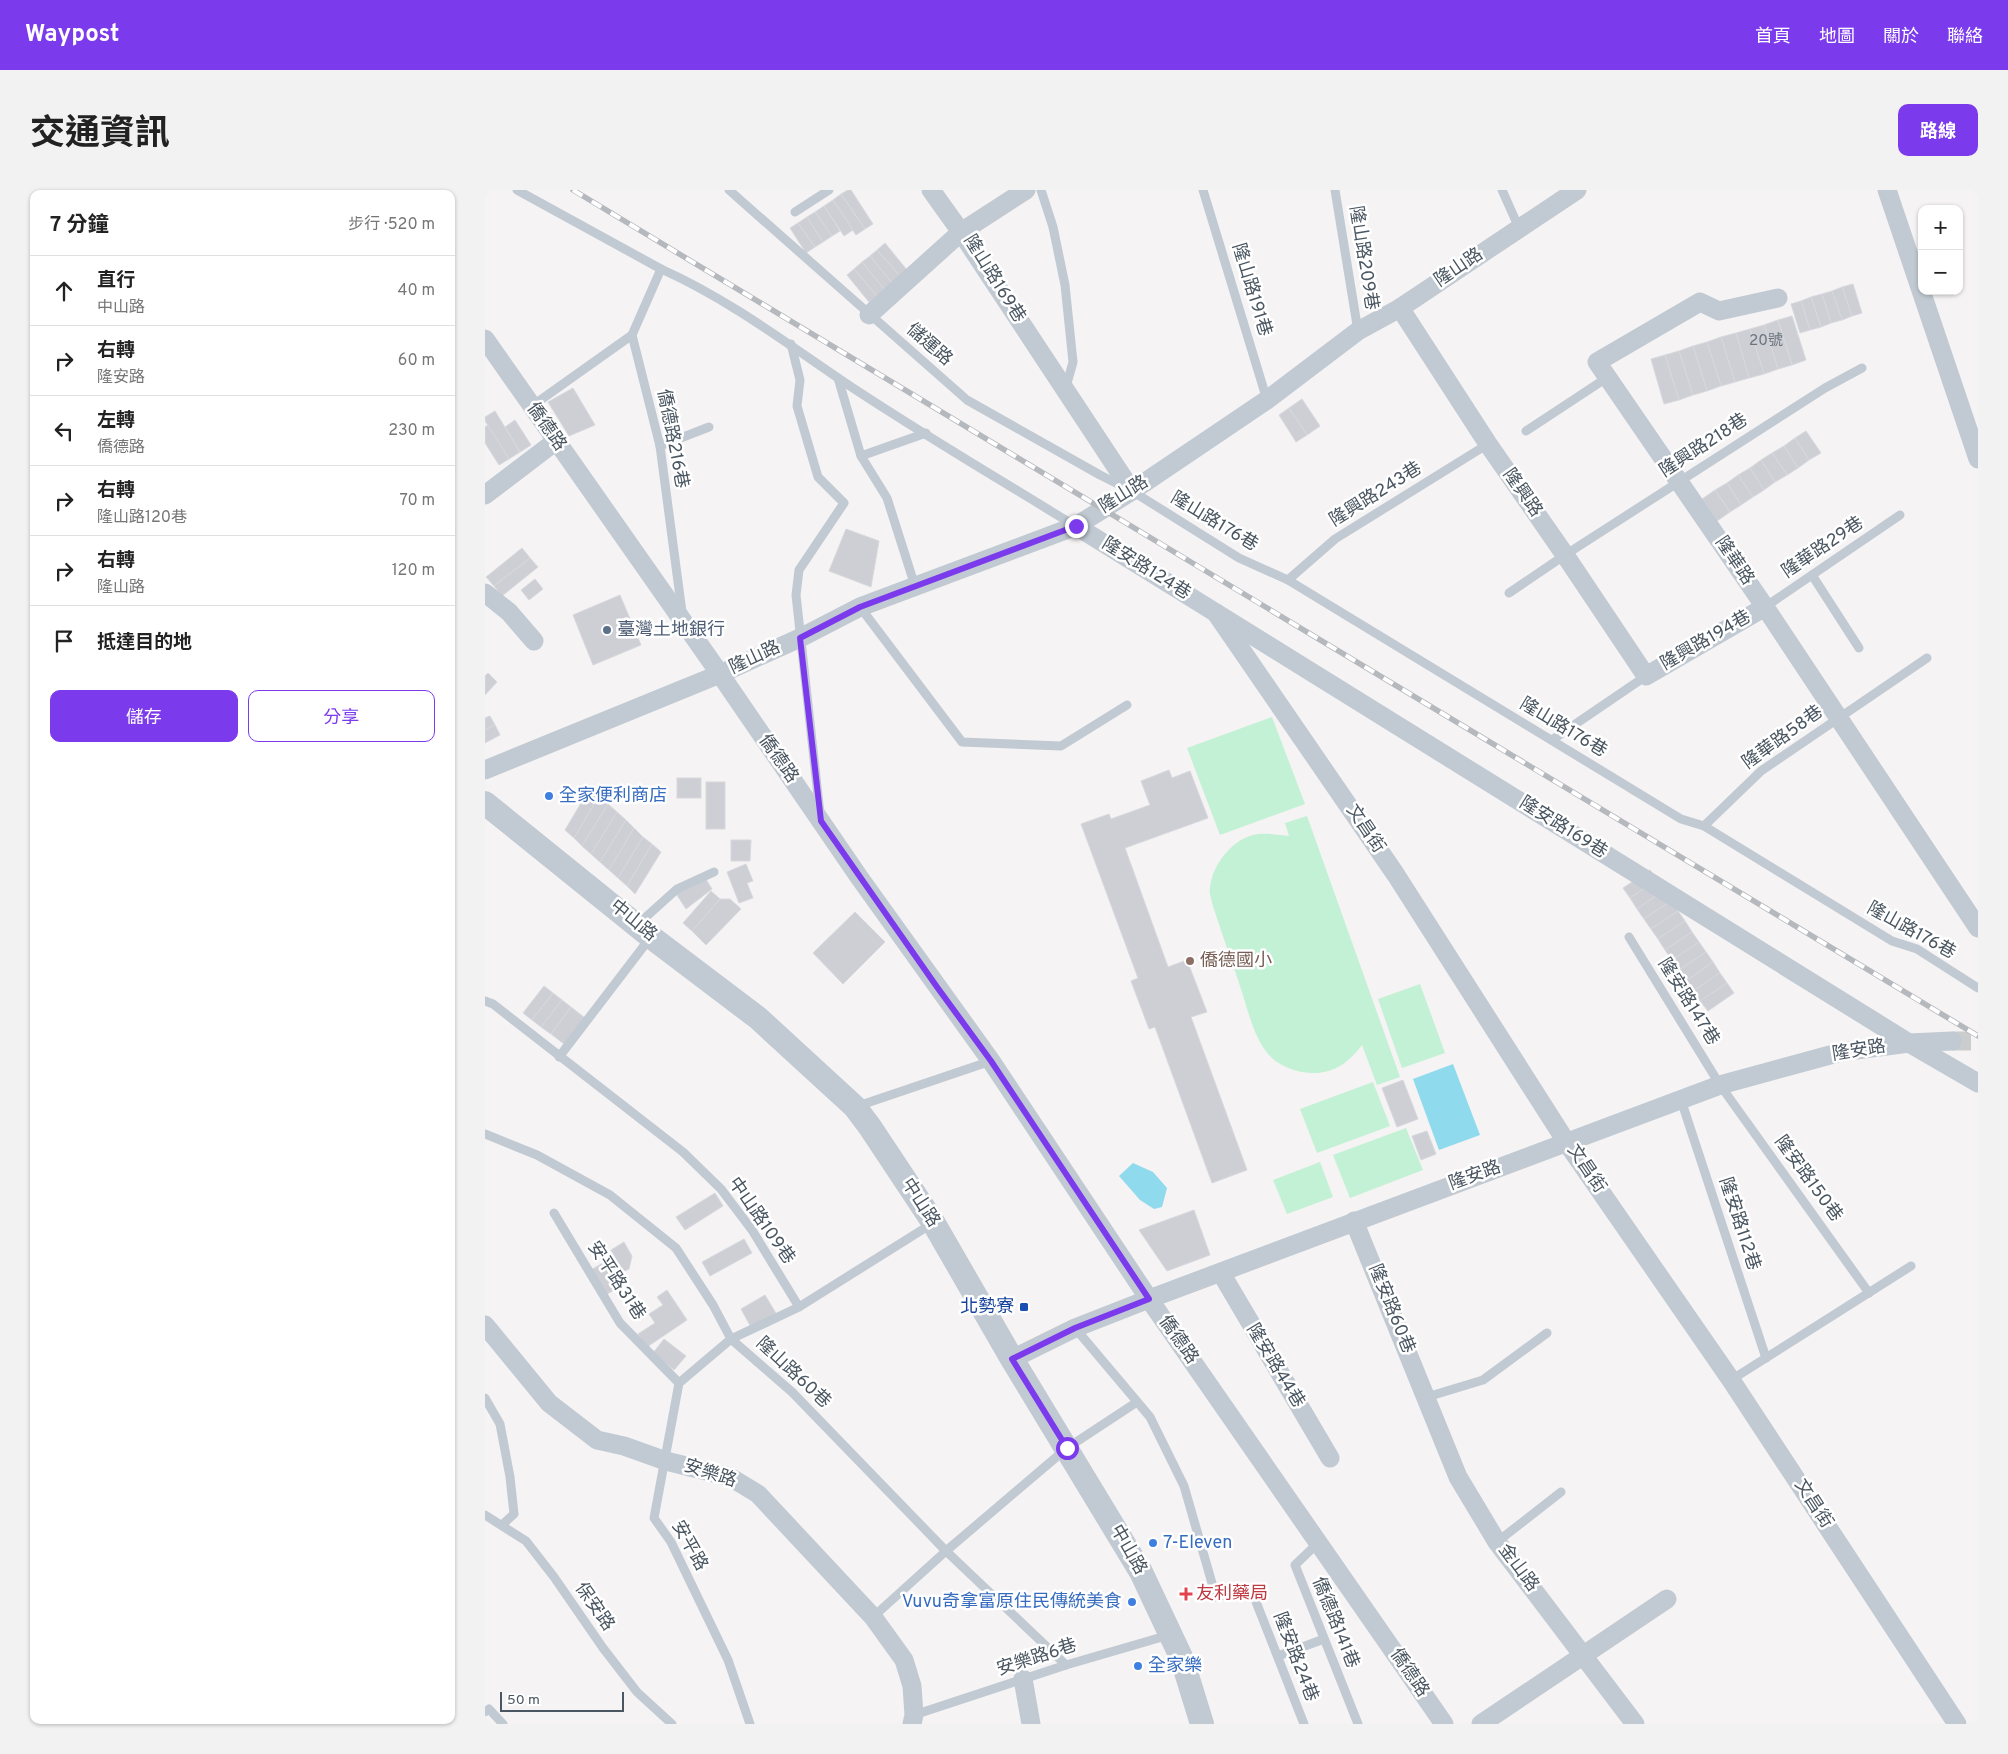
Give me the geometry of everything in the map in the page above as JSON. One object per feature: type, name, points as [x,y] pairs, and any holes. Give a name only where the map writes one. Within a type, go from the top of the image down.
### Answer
[{"type":"street","points":[[869,314],[961,232],[931,190]]},
{"type":"street","name":"隆山路169巷","points":[[1026,190],[961,232],[1132,491]]},
{"type":"street","name":"隆山路","points":[[485,770],[720,674],[800,638],[860,607],[1076,526],[1132,491],[1267,400],[1357,331],[1400,308],[1577,190]]},
{"type":"street","points":[[1887,190],[1978,459]]},
{"type":"street","name":"隆華路","points":[[1778,298],[1719,311],[1700,302],[1597,362],[1765,607],[1978,928]]},
{"type":"street","name":"隆興路","points":[[1400,308],[1488,444],[1646,676]]},
{"type":"street","name":"僑德路","points":[[485,339],[937,987],[991,1061],[1149,1299],[1444,1724]]},
{"type":"street","points":[[485,495],[556,441]]},
{"type":"street","name":"隆安路124巷","points":[[1076,526],[1216,613]]},
{"type":"street","points":[[485,593],[509,612],[534,641]]},
{"type":"street","name":"隆興路194巷","points":[[1646,676],[1765,607]]},
{"type":"street","name":"隆安路169巷","points":[[1216,613],[1978,1084]]},
{"type":"street","name":"文昌街","points":[[1216,613],[1396,875],[1567,1143],[1731,1380],[1957,1724]]},
{"type":"street","name":"中山路","points":[[485,803],[644,931],[758,1018],[855,1107],[871,1127],[933,1222],[1012,1359],[1141,1572],[1182,1659],[1202,1724]]},
{"type":"street","name":"隆安路","points":[[1012,1359],[1075,1328],[1149,1299],[1720,1085],[1841,1052],[1909,1043],[1951,1041]]},
{"type":"street","name":"隆安路60巷","points":[[1354,1221],[1427,1397]]},
{"type":"street","name":"隆安路44巷","points":[[1221,1273],[1330,1458]]},
{"type":"street","name":"安樂路","points":[[485,1325],[549,1404],[597,1440],[624,1446],[666,1461],[730,1477],[758,1494],[873,1617],[904,1660],[913,1686],[913,1720]]},
{"type":"street","name":"金山路","points":[[1427,1397],[1458,1477],[1497,1542],[1635,1724]]},
{"type":"street","points":[[1481,1724],[1667,1599]]},
{"type":"street","points":[[1023,1679],[1031,1724]]},
{"type":"lane","points":[[517,190],[682,278],[791,344],[838,378],[1076,526]]},
{"type":"lane","name":"儲運路","points":[[729,190],[967,400],[1100,476],[1132,491]]},
{"type":"lane","points":[[795,212],[829,190]]},
{"type":"lane","points":[[1041,190],[1053,227],[1065,285],[1073,362],[1065,390]]},
{"type":"lane","name":"隆山路191巷","points":[[1203,190],[1267,400]]},
{"type":"lane","name":"隆山路209巷","points":[[1335,190],[1357,331]]},
{"type":"lane","points":[[1502,190],[1519,228]]},
{"type":"lane","points":[[532,406],[632,335],[661,268]]},
{"type":"lane","name":"僑德路216巷","points":[[632,335],[660,446],[683,622]]},
{"type":"lane","points":[[791,344],[800,380],[797,406],[818,476],[844,503],[799,570],[796,595],[821,821]]},
{"type":"lane","name":"隆興路218巷","points":[[1509,594],[1565,555],[1825,388],[1862,368]]},
{"type":"lane","points":[[1526,431],[1608,377]]},
{"type":"lane","points":[[838,378],[861,456],[887,498],[915,586]]},
{"type":"lane","points":[[660,446],[709,427]]},
{"type":"lane","points":[[861,456],[926,433]]},
{"type":"lane","name":"隆興路243巷","points":[[1288,580],[1335,539],[1488,444]]},
{"type":"lane","name":"隆山路176巷","points":[[1132,491],[1239,558],[1288,580],[1681,819],[1704,826],[1893,941],[1917,949],[1978,988]]},
{"type":"lane","name":"隆華路29巷","points":[[1765,607],[1900,515]]},
{"type":"lane","points":[[1812,575],[1859,648]]},
{"type":"lane","points":[[860,607],[962,742],[1061,746],[1127,705]]},
{"type":"lane","name":"隆華路58巷","points":[[1704,826],[1761,770],[1927,658]]},
{"type":"lane","points":[[1552,740],[1646,676]]},
{"type":"lane","points":[[559,1057],[644,931],[677,889],[714,872]]},
{"type":"lane","name":"隆安路147巷","points":[[1629,937],[1720,1085]]},
{"type":"lane","name":"中山路109巷","points":[[485,1001],[493,1004],[683,1152],[721,1189],[752,1230],[799,1306]]},
{"type":"lane","points":[[855,1107],[991,1061]]},
{"type":"lane","name":"隆安路150巷","points":[[1720,1085],[1869,1293]]},
{"type":"lane","name":"隆安路112巷","points":[[1681,1100],[1766,1358]]},
{"type":"lane","name":"隆山路60巷","points":[[485,1134],[537,1155],[611,1195],[676,1248],[713,1305],[731,1338],[791,1392],[946,1551],[1066,1665]]},
{"type":"lane","name":"安平路31巷","points":[[554,1214],[620,1323],[679,1383]]},
{"type":"lane","points":[[679,1383],[731,1338],[799,1306],[933,1222]]},
{"type":"lane","points":[[1731,1380],[1911,1266]]},
{"type":"lane","name":"隆安路24巷","points":[[1075,1328],[1150,1417],[1184,1486],[1216,1597],[1251,1589],[1304,1724]]},
{"type":"lane","points":[[1427,1397],[1483,1380],[1547,1333]]},
{"type":"lane","name":"安平路","points":[[679,1383],[654,1518],[671,1542],[728,1660],[750,1724]]},
{"type":"lane","points":[[485,1398],[500,1424],[510,1477],[514,1514],[502,1525]]},
{"type":"lane","points":[[873,1617],[946,1551],[1067,1448],[1137,1402]]},
{"type":"lane","points":[[1497,1542],[1561,1492]]},
{"type":"lane","name":"保安路","points":[[485,1515],[526,1541],[637,1692],[673,1724]]},
{"type":"lane","name":"僑德路141巷","points":[[1319,1542],[1295,1565],[1358,1724]]},
{"type":"lane","name":"安樂路6巷","points":[[913,1720],[1023,1679],[1171,1634]]},
{"type":"lane","points":[[1278,1656],[1324,1639]]},
{"type":"lane","points":[[485,1712],[489,1709],[503,1724]]},
{"type":"green space","points":[[1272,717],[1305,804],[1220,835],[1187,748]]},
{"type":"green space","points":[[1307,816],[1400,1077],[1377,1085],[1362,1045],[1352,1057],[1340,1066],[1319,1073],[1291,1069],[1277,1062],[1266,1052],[1252,1025],[1212,903],[1210,892],[1215,870],[1233,846],[1249,836],[1258,834],[1289,836],[1285,823]]},
{"type":"green space","points":[[1420,984],[1445,1053],[1402,1068],[1378,999]]},
{"type":"green space","points":[[1373,1082],[1390,1126],[1317,1153],[1300,1109]]},
{"type":"green space","points":[[1406,1128],[1423,1170],[1350,1198],[1333,1155]]},
{"type":"green space","points":[[1320,1162],[1333,1197],[1287,1214],[1273,1180]]},
{"type":"water","points":[[1453,1064],[1480,1135],[1439,1150],[1413,1079]]},
{"type":"water","points":[[1133,1163],[1153,1172],[1167,1188],[1162,1207],[1154,1209],[1140,1200],[1119,1176]]},
{"type":"building","points":[[851,190],[873,224],[865,229],[841,194]]},
{"type":"building","points":[[841,194],[865,229],[856,235],[833,200]]},
{"type":"building","points":[[833,200],[853,230],[844,236],[824,206]]},
{"type":"building","points":[[824,206],[840,231],[832,236],[815,212]]},
{"type":"building","points":[[815,212],[832,236],[823,242],[807,217]]},
{"type":"building","points":[[807,217],[823,242],[815,247],[798,223]]},
{"type":"building","points":[[798,223],[815,247],[806,253],[790,228]]},
{"type":"building","points":[[885,243],[907,270],[900,276],[877,250]]},
{"type":"building","points":[[877,250],[900,276],[892,283],[870,256]]},
{"type":"building","points":[[870,256],[892,283],[884,289],[862,262]]},
{"type":"building","points":[[862,262],[884,289],[877,296],[854,269]]},
{"type":"building","points":[[854,269],[877,296],[869,302],[847,275]]},
{"type":"building","points":[[1853,284],[1862,313],[1852,316],[1842,287]]},
{"type":"building","points":[[1842,287],[1852,316],[1842,320],[1832,291]]},
{"type":"building","points":[[1832,291],[1842,320],[1831,323],[1822,294]]},
{"type":"building","points":[[1822,294],[1831,323],[1821,327],[1811,297]]},
{"type":"building","points":[[1811,297],[1821,327],[1810,330],[1801,301]]},
{"type":"building","points":[[1801,301],[1810,330],[1800,333],[1791,304]]},
{"type":"building","points":[[1792,316],[1806,360],[1792,365],[1778,320]]},
{"type":"building","points":[[1778,320],[1792,365],[1778,369],[1764,325]]},
{"type":"building","points":[[1764,325],[1778,369],[1764,374],[1750,329]]},
{"type":"building","points":[[1750,329],[1764,374],[1749,378],[1736,333]]},
{"type":"building","points":[[1736,333],[1749,378],[1735,382],[1721,337]]},
{"type":"building","points":[[1721,337],[1735,382],[1721,386],[1707,342]]},
{"type":"building","points":[[1707,342],[1721,386],[1707,391],[1693,346]]},
{"type":"building","points":[[1693,346],[1707,391],[1693,395],[1679,351]]},
{"type":"building","points":[[1679,351],[1693,395],[1679,400],[1665,355]]},
{"type":"building","points":[[1665,355],[1679,400],[1664,404],[1651,359]]},
{"type":"building","points":[[573,388],[595,425],[569,436],[548,402]]},
{"type":"building","points":[[1302,399],[1320,426],[1307,435],[1289,408]]},
{"type":"building","points":[[1289,408],[1307,435],[1296,442],[1279,415]]},
{"type":"building","points":[[495,411],[520,452],[509,459],[485,421],[485,417]]},
{"type":"building","points":[[515,420],[531,445],[520,452],[505,427]]},
{"type":"building","points":[[488,425],[509,459],[499,465],[485,443],[485,427]]},
{"type":"building","points":[[1806,431],[1821,453],[1809,460],[1795,438]]},
{"type":"building","points":[[1795,438],[1809,460],[1798,468],[1784,446]]},
{"type":"building","points":[[1784,446],[1798,468],[1787,475],[1772,453]]},
{"type":"building","points":[[1772,453],[1787,475],[1775,482],[1761,460]]},
{"type":"building","points":[[1761,460],[1775,482],[1764,490],[1750,468]]},
{"type":"building","points":[[1750,468],[1764,490],[1753,497],[1738,475]]},
{"type":"building","points":[[1738,475],[1753,497],[1741,505],[1727,483]]},
{"type":"building","points":[[1727,483],[1741,505],[1730,512],[1715,490]]},
{"type":"building","points":[[1715,490],[1730,512],[1717,521],[1702,499]]},
{"type":"building","points":[[846,529],[879,541],[871,587],[829,571]]},
{"type":"building","points":[[522,548],[530,558],[494,586],[486,577]]},
{"type":"building","points":[[530,558],[538,567],[502,596],[494,586]]},
{"type":"building","points":[[535,579],[543,589],[529,600],[521,590]]},
{"type":"building","name":"臺灣土地銀行","points":[[620,595],[641,645],[593,665],[573,615]]},
{"type":"building","points":[[488,673],[497,682],[485,695],[485,676]]},
{"type":"building","points":[[490,716],[495,725],[485,730],[485,718]]},
{"type":"building","points":[[495,725],[500,735],[485,743],[485,730]]},
{"type":"building","points":[[1169,770],[1172,778],[1190,771],[1208,818],[1125,848],[1168,967],[1187,960],[1207,1012],[1191,1017],[1247,1170],[1212,1183],[1155,1027],[1149,1029],[1131,981],[1138,978],[1081,824],[1109,814],[1111,819],[1150,805],[1141,781]]},
{"type":"building","points":[[677,778],[701,778],[701,798],[677,798]]},
{"type":"building","points":[[706,782],[725,782],[725,829],[706,829]]},
{"type":"building","points":[[590,788],[599,796],[574,838],[565,830]]},
{"type":"building","points":[[599,796],[608,804],[582,846],[574,838]]},
{"type":"building","points":[[608,804],[617,812],[591,854],[582,846]]},
{"type":"building","points":[[617,812],[626,820],[600,862],[591,854]]},
{"type":"building","points":[[626,820],[634,828],[609,870],[600,862]]},
{"type":"building","points":[[634,828],[643,837],[618,878],[609,870]]},
{"type":"building","points":[[643,837],[652,844],[627,886],[618,878]]},
{"type":"building","points":[[731,840],[751,840],[750,861],[731,861]]},
{"type":"building","points":[[652,844],[661,852],[635,894],[627,886]]},
{"type":"building","points":[[746,864],[753,881],[747,883],[753,898],[739,903],[727,872]]},
{"type":"building","points":[[1650,870],[1657,880],[1630,898],[1623,888]]},
{"type":"building","points":[[704,876],[712,889],[686,909],[675,892]]},
{"type":"building","points":[[1657,880],[1664,890],[1637,909],[1630,898]]},
{"type":"building","points":[[1664,890],[1671,901],[1644,919],[1637,909]]},
{"type":"building","points":[[711,891],[720,899],[692,931],[683,923]]},
{"type":"building","points":[[720,899],[730,899],[741,909],[706,945],[692,931]]},
{"type":"building","points":[[1671,901],[1678,911],[1651,929],[1644,919]]},
{"type":"building","points":[[1678,911],[1685,921],[1658,939],[1651,929]]},
{"type":"building","points":[[855,912],[885,942],[843,984],[813,953]]},
{"type":"building","points":[[1685,921],[1692,932],[1665,950],[1658,939]]},
{"type":"building","points":[[1692,932],[1699,942],[1672,960],[1665,950]]},
{"type":"building","points":[[1699,942],[1706,952],[1679,970],[1672,960]]},
{"type":"building","points":[[1706,952],[1713,962],[1686,981],[1679,970]]},
{"type":"building","points":[[1713,962],[1720,973],[1693,991],[1686,981]]},
{"type":"building","points":[[1720,973],[1727,983],[1700,1001],[1693,991]]},
{"type":"building","points":[[1727,983],[1734,993],[1708,1011],[1700,1001]]},
{"type":"building","points":[[544,986],[553,993],[532,1020],[523,1013]]},
{"type":"building","points":[[553,993],[562,1000],[541,1027],[532,1020]]},
{"type":"building","points":[[562,1000],[571,1007],[551,1034],[541,1027]]},
{"type":"building","points":[[571,1007],[585,1018],[564,1044],[551,1034]]},
{"type":"building","points":[[1403,1080],[1418,1119],[1397,1127],[1382,1088]]},
{"type":"building","points":[[1427,1131],[1436,1154],[1421,1160],[1412,1136]]},
{"type":"building","points":[[715,1193],[723,1206],[685,1230],[676,1217]]},
{"type":"building","points":[[1194,1210],[1210,1255],[1167,1271],[1139,1230]]},
{"type":"building","points":[[744,1239],[752,1253],[710,1276],[702,1262]]},
{"type":"building","points":[[624,1242],[632,1256],[629,1269],[622,1272],[611,1250]]},
{"type":"building","points":[[612,1258],[626,1284],[603,1296],[589,1271]]},
{"type":"building","points":[[667,1290],[687,1320],[647,1347],[638,1334],[655,1323],[649,1314],[663,1305],[657,1297]]},
{"type":"building","points":[[765,1295],[777,1315],[752,1329],[741,1309]]},
{"type":"building","points":[[664,1339],[686,1356],[674,1370],[653,1353]]},
{"type":"tunnel","points":[[1952,1041],[1978,1041]]},
{"type":"railway","points":[[573,190],[1978,1036]]},
{"type":"place","name":"臺灣土地銀行","points":[[607,630]]},
{"type":"place","name":"全家便利商店","points":[[549,796]]},
{"type":"place","name":"僑德國小","points":[[1190,961]]},
{"type":"place","name":"北勢寮","points":[[1024,1307]]},
{"type":"place","name":"7-Eleven","points":[[1153,1543]]},
{"type":"place","name":"友利藥局","points":[[1186,1594]]},
{"type":"place","name":"Vuvu奇拿富原住民傳統美食","points":[[1132,1602]]},
{"type":"place","name":"全家樂","points":[[1138,1666]]},
{"type":"route","points":[[1067,1448],[1012,1359],[1075,1328],[1149,1299],[991,1061],[821,821],[800,638],[860,607],[1076,526]]}]
